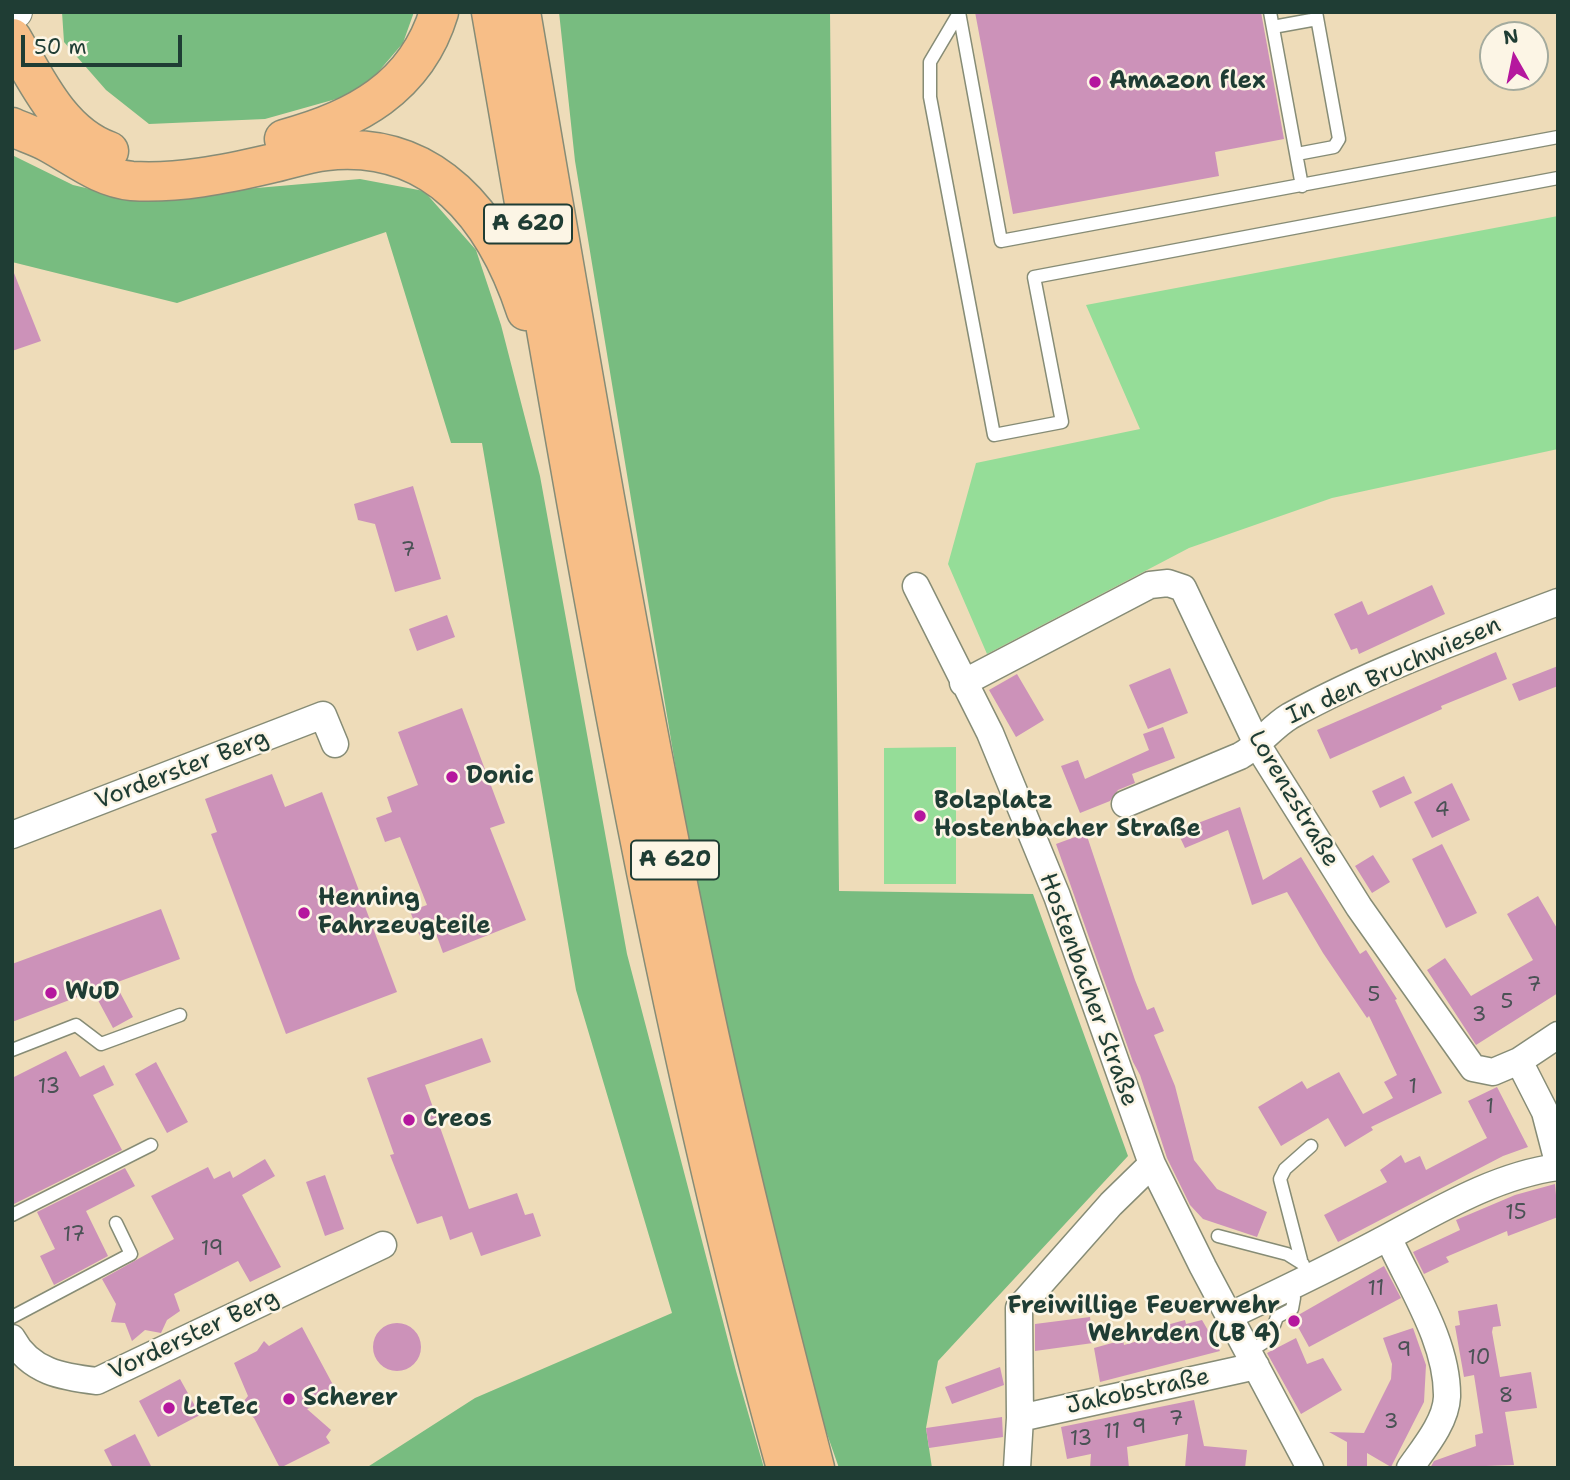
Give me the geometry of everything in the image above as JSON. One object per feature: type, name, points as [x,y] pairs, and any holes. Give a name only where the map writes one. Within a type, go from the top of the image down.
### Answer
[{"type":"highway","points":[[12,38],[47,97],[68,125],[99,148],[137,161],[176,162],[318,130],[362,111],[395,87],[421,51],[439,12]]},
{"type":"highway","name":"A 620","points":[[491,12],[565,436],[669,984],[737,1292],[786,1468]]},
{"type":"highway","name":"A 620","points":[[521,12],[598,465],[698,980],[762,1264],[815,1468]]},
{"type":"highway","points":[[12,106],[50,143],[89,169],[131,181],[179,180],[325,151],[372,150],[416,163],[458,194],[477,213],[501,247],[518,286],[565,436]]},
{"type":"highway","points":[[12,127],[50,143]]},
{"type":"street","name":"Lorenzstraße","points":[[963,683],[1150,585],[1168,583],[1183,588],[1258,746],[1359,907],[1473,1068],[1493,1072],[1520,1061],[1558,1035]]},
{"type":"street","name":"Hostenbacher Straße","points":[[916,586],[990,733],[1057,896],[1152,1164],[1203,1268],[1231,1315],[1310,1468]]},
{"type":"street","name":"In den Bruchwiesen","points":[[1125,804],[1258,746],[1272,726],[1304,709],[1439,648],[1558,602]]},
{"type":"street","name":"Vorderster Berg","points":[[12,835],[323,715],[335,744]]},
{"type":"street","points":[[1520,1061],[1545,1112],[1558,1162]]},
{"type":"street","points":[[1017,1468],[1020,1418],[1018,1308],[1111,1204],[1152,1164]]},
{"type":"street","points":[[1231,1315],[1300,1275],[1388,1237],[1505,1180],[1534,1170],[1558,1167]]},
{"type":"street","points":[[1388,1237],[1433,1332],[1443,1367],[1447,1399],[1437,1427],[1410,1468]]},
{"type":"street","name":"Vorderster Berg","points":[[12,1338],[18,1349],[54,1376],[97,1381],[383,1245]]},
{"type":"street","name":"Jakobstraße","points":[[1020,1418],[1252,1359]]},
{"type":"lane","points":[[959,12],[930,62],[930,97],[994,435],[1062,422],[1034,277],[1558,178]]},
{"type":"lane","points":[[959,12],[1001,241],[1558,137]]},
{"type":"lane","points":[[1270,12],[1302,186]]},
{"type":"lane","points":[[1273,27],[1317,16],[1339,139],[1334,147],[1297,154]]},
{"type":"lane","points":[[12,1050],[76,1025],[101,1044],[180,1014]]},
{"type":"lane","points":[[12,1216],[151,1145]]},
{"type":"lane","points":[[1252,1359],[1269,1339],[1277,1317],[1292,1310],[1300,1275],[1280,1179],[1285,1169],[1311,1146]]},
{"type":"lane","points":[[12,1317],[131,1254],[116,1223]]},
{"type":"lane","points":[[1218,1236],[1300,1275]]},
{"type":"green space","points":[[62,12],[414,12],[403,43],[361,92],[265,119],[149,124],[106,90],[64,42]]},
{"type":"green space","points":[[559,12],[830,12],[839,891],[1033,894],[1128,1156],[938,1361],[926,1428],[932,1468],[839,1468],[805,1371],[714,999],[575,161]]},
{"type":"green space","points":[[12,155],[73,185],[120,196],[165,196],[360,179],[424,191],[476,250],[501,325],[540,476],[627,954],[764,1468],[366,1468],[475,1398],[672,1313],[576,990],[482,443],[451,443],[386,232],[177,303],[12,262]]},
{"type":"green space","points":[[1558,216],[1558,449],[1332,498],[1189,548],[987,654],[948,564],[976,463],[1140,429],[1086,305]]},
{"type":"green space","name":"Bolzplatz Hostenbacher Straße","points":[[956,747],[956,884],[884,884],[884,748]]},
{"type":"building","name":"Amazon flex","points":[[975,12],[1261,12],[1284,139],[1215,152],[1219,176],[1013,214]]},
{"type":"building","points":[[12,268],[41,341],[12,351]]},
{"type":"building","points":[[413,486],[441,579],[395,592],[375,524],[358,520],[354,504]]},
{"type":"building","points":[[1432,585],[1445,614],[1359,654],[1357,648],[1351,650],[1334,614],[1362,601],[1368,615]]},
{"type":"building","points":[[447,615],[455,637],[417,651],[409,629]]},
{"type":"building","points":[[1496,652],[1507,679],[1441,706],[1442,709],[1330,759],[1317,730]]},
{"type":"building","points":[[1558,666],[1558,686],[1519,701],[1512,684]]},
{"type":"building","points":[[1170,668],[1188,713],[1148,729],[1129,685]]},
{"type":"building","points":[[1017,674],[1044,720],[1016,737],[989,690]]},
{"type":"building","points":[[462,708],[505,823],[490,828],[526,920],[443,953],[435,931],[420,937],[410,911],[427,905],[400,837],[385,842],[376,818],[392,812],[387,797],[418,785],[398,732]]},
{"type":"building","points":[[1163,727],[1175,758],[1132,774],[1135,783],[1118,790],[1110,801],[1080,813],[1061,766],[1078,760],[1085,779],[1149,750],[1143,734]]},
{"type":"building","name":"Henning Fahrzeugteile","points":[[272,774],[285,807],[322,792],[397,992],[286,1034],[211,834],[217,832],[205,799]]},
{"type":"building","points":[[1404,776],[1412,793],[1380,808],[1372,791]]},
{"type":"building","points":[[1452,783],[1470,820],[1432,838],[1414,802]]},
{"type":"building","points":[[1240,807],[1263,880],[1301,857],[1360,954],[1366,950],[1397,999],[1395,1000],[1442,1093],[1371,1127],[1373,1130],[1345,1147],[1328,1118],[1281,1146],[1258,1107],[1302,1081],[1307,1089],[1339,1072],[1363,1114],[1393,1098],[1384,1082],[1397,1075],[1369,1016],[1367,1018],[1323,953],[1287,892],[1252,905],[1228,830],[1185,848],[1177,831]]},
{"type":"building","points":[[1086,833],[1135,980],[1147,1010],[1154,1007],[1164,1031],[1154,1035],[1175,1086],[1194,1160],[1217,1189],[1267,1212],[1257,1237],[1203,1219],[1190,1205],[1167,1158],[1140,1075],[1133,1062],[1056,844]]},
{"type":"building","points":[[1442,844],[1477,913],[1446,928],[1412,859]]},
{"type":"building","points":[[1373,855],[1390,882],[1372,893],[1355,866]]},
{"type":"building","points":[[1538,896],[1558,930],[1558,993],[1476,1045],[1427,970],[1445,958],[1471,996],[1533,960],[1507,914]]},
{"type":"building","name":"WuD","points":[[161,909],[180,959],[115,983],[133,1017],[113,1028],[93,991],[12,1022],[12,964]]},
{"type":"building","name":"Creos","points":[[482,1038],[491,1062],[425,1085],[469,1209],[517,1193],[525,1215],[533,1213],[541,1236],[481,1256],[472,1232],[450,1240],[442,1216],[417,1224],[390,1155],[394,1154],[367,1078]]},
{"type":"building","points":[[66,1051],[80,1077],[104,1065],[114,1085],[93,1095],[122,1150],[12,1205],[12,1078]]},
{"type":"building","points":[[156,1062],[188,1122],[167,1133],[135,1074]]},
{"type":"building","points":[[1497,1087],[1528,1147],[1503,1156],[1338,1242],[1324,1215],[1387,1182],[1380,1170],[1401,1155],[1405,1163],[1420,1156],[1426,1170],[1487,1138],[1468,1101]]},
{"type":"building","points":[[265,1159],[275,1176],[242,1195],[281,1267],[250,1282],[238,1261],[174,1294],[180,1311],[167,1320],[161,1333],[145,1330],[132,1341],[125,1323],[111,1322],[116,1304],[102,1279],[174,1239],[151,1196],[208,1167],[214,1179],[230,1171],[233,1178]]},
{"type":"building","points":[[125,1168],[135,1186],[86,1211],[108,1256],[54,1285],[40,1256],[55,1249],[37,1212]]},
{"type":"building","points":[[325,1175],[344,1229],[325,1236],[306,1182]]},
{"type":"building","points":[[1555,1184],[1558,1217],[1508,1236],[1507,1231],[1446,1257],[1449,1262],[1424,1274],[1413,1252],[1460,1230],[1456,1220],[1515,1195]]},
{"type":"building","points":[[1384,1266],[1401,1298],[1309,1347],[1293,1318]]},
{"type":"building","points":[[1497,1304],[1501,1326],[1493,1327],[1492,1332],[1500,1377],[1531,1372],[1537,1408],[1505,1412],[1514,1465],[1430,1468],[1434,1461],[1476,1446],[1475,1435],[1483,1433],[1474,1375],[1464,1377],[1455,1326],[1460,1325],[1458,1311]]},
{"type":"building","points":[[1090,1317],[1093,1343],[1035,1351],[1035,1324]]},
{"type":"building","points":[[1185,1320],[1186,1324],[1202,1320],[1220,1351],[1100,1382],[1094,1348],[1123,1340],[1124,1345],[1165,1333],[1163,1326]]},
{"type":"building","points":[[397,1323],[414,1330],[421,1347],[414,1364],[397,1371],[380,1364],[373,1347],[380,1330]]},
{"type":"building","name":"Scherer","points":[[302,1327],[339,1396],[307,1409],[331,1430],[326,1437],[330,1443],[280,1468],[254,1418],[239,1407],[248,1396],[234,1363],[257,1351],[264,1341],[269,1346]]},
{"type":"building","points":[[1413,1328],[1426,1365],[1424,1402],[1391,1467],[1367,1453],[1367,1468],[1347,1468],[1347,1442],[1329,1432],[1364,1433],[1391,1379],[1392,1364],[1383,1338]]},
{"type":"building","points":[[1296,1338],[1307,1364],[1323,1358],[1342,1390],[1301,1414],[1267,1353]]},
{"type":"building","points":[[1000,1367],[1004,1385],[952,1404],[945,1387]]},
{"type":"building","name":"LteTec","points":[[180,1379],[200,1415],[158,1437],[139,1401]]},
{"type":"building","points":[[1194,1400],[1204,1446],[1247,1450],[1245,1468],[1185,1468],[1188,1434],[1127,1447],[1129,1468],[1090,1468],[1091,1454],[1067,1459],[1061,1427]]},
{"type":"building","points":[[1002,1417],[1003,1437],[929,1448],[926,1428]]},
{"type":"building","points":[[135,1434],[152,1468],[113,1468],[104,1450]]},
{"type":"place","name":"Amazon flex","points":[[1095,82]]},
{"type":"place","name":"Donic","points":[[452,777]]},
{"type":"place","name":"Bolzplatz Hostenbacher Straße","points":[[920,816]]},
{"type":"place","name":"Henning Fahrzeugteile","points":[[304,913]]},
{"type":"place","name":"WuD","points":[[51,993]]},
{"type":"place","name":"Creos","points":[[409,1120]]},
{"type":"place","name":"Freiwillige Feuerwehr Wehrden (LB 4)","points":[[1294,1321]]},
{"type":"place","name":"Scherer","points":[[289,1399]]},
{"type":"place","name":"LteTec","points":[[169,1408]]}]
